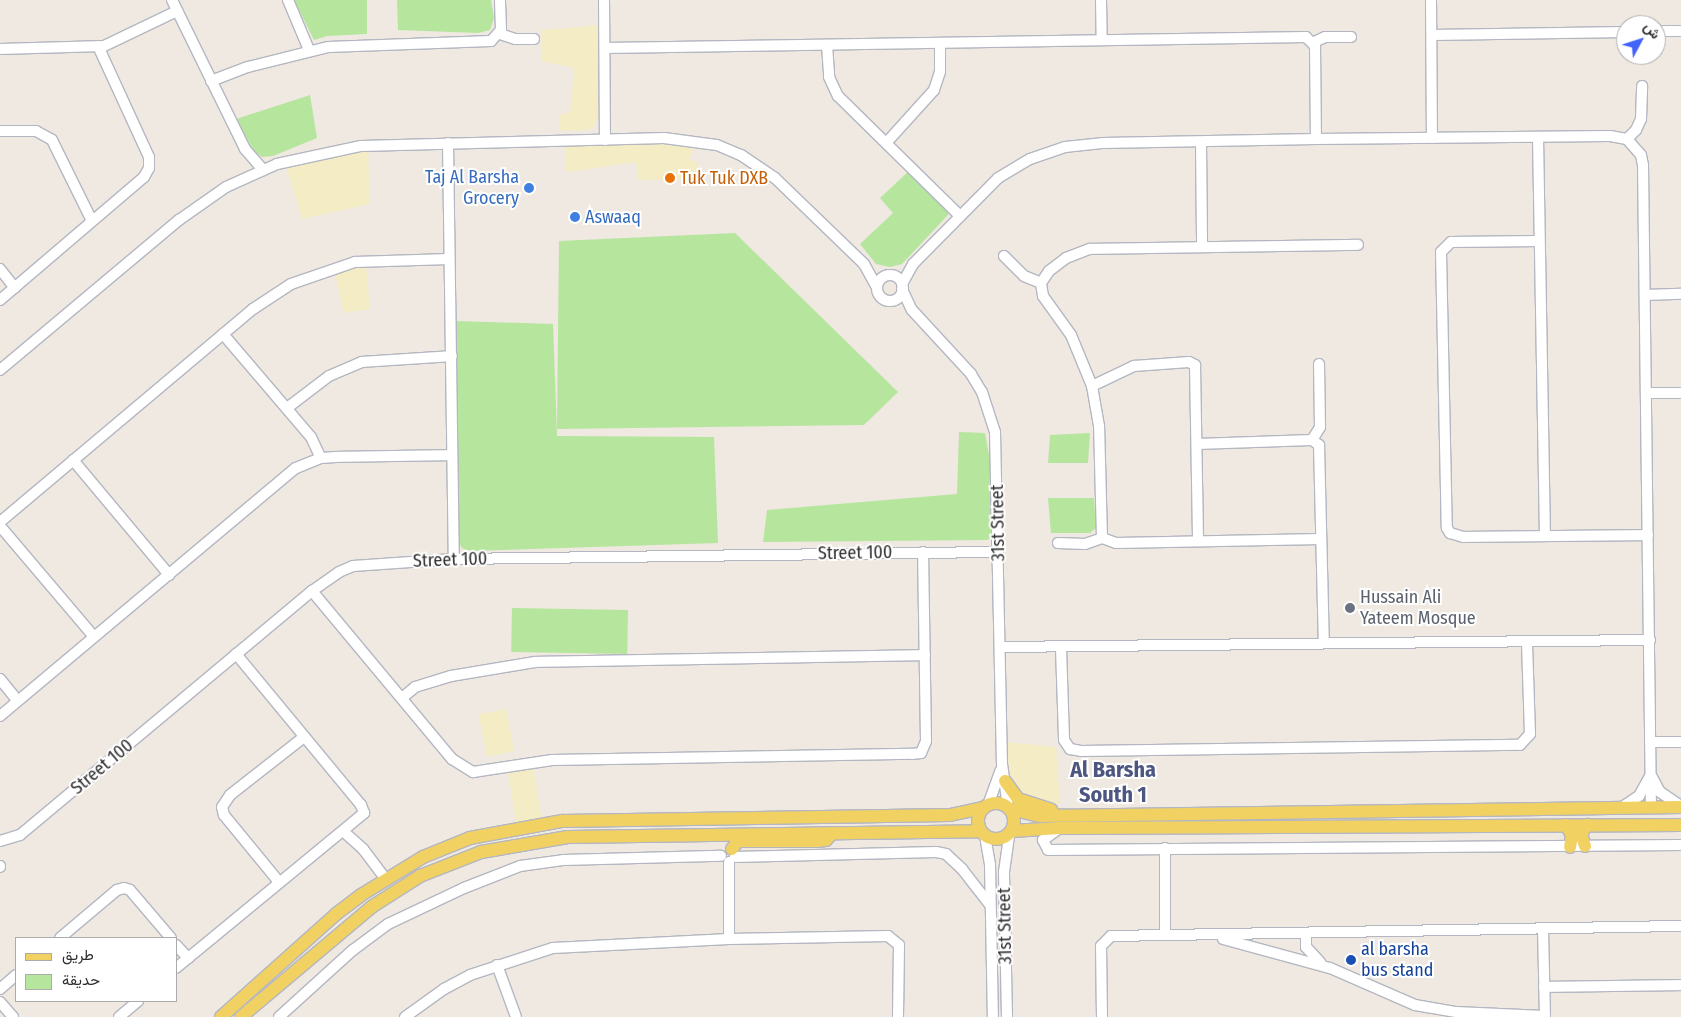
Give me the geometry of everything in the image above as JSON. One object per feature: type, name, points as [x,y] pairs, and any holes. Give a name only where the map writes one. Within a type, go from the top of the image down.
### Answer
[{"type":"main road","points":[[1004,781],[1026,803],[1065,814]]},
{"type":"main road","points":[[221,1017],[336,914],[386,879],[423,857],[470,838],[562,821],[950,815],[999,803],[1009,808],[1040,816],[1370,809],[1681,807]]},
{"type":"main road","points":[[983,833],[978,817],[986,806]]},
{"type":"main road","points":[[1651,807],[1659,818],[1681,819]]},
{"type":"main road","points":[[1009,808],[1015,820],[1010,833]]},
{"type":"main road","points":[[1320,827],[1329,823],[1368,821],[1370,809]]},
{"type":"main road","points":[[1566,825],[1572,831],[1570,847]]},
{"type":"main road","points":[[1585,846],[1581,834],[1587,825]]},
{"type":"main road","points":[[241,1017],[348,925],[389,895],[420,876],[481,852],[568,837],[833,832],[983,833],[997,840],[1010,833],[1060,828],[1681,825]]},
{"type":"main road","points":[[729,856],[738,842],[817,841],[826,840],[833,832]]},
{"type":"street","points":[[172,0],[245,150],[263,170]]},
{"type":"street","points":[[288,0],[310,50]]},
{"type":"street","points":[[500,0],[500,34]]},
{"type":"street","points":[[604,0],[605,140]]},
{"type":"street","points":[[1101,0],[1102,39]]},
{"type":"street","points":[[1430,0],[1432,138]]},
{"type":"street","points":[[0,49],[98,46],[177,11]]},
{"type":"street","points":[[1666,31],[1681,31]]},
{"type":"street","points":[[1432,35],[1616,32]]},
{"type":"street","points":[[211,81],[248,66],[310,50],[362,43],[491,41],[500,34]]},
{"type":"street","points":[[500,34],[515,40],[534,39]]},
{"type":"street","points":[[605,48],[1306,37],[1314,42]]},
{"type":"street","points":[[1314,42],[1325,37],[1351,37]]},
{"type":"street","points":[[1314,42],[1316,139]]},
{"type":"street","points":[[887,142],[934,90],[940,72],[940,44]]},
{"type":"street","points":[[827,45],[833,87],[959,215]]},
{"type":"street","points":[[0,300],[144,178],[149,168],[149,156],[98,46]]},
{"type":"street","points":[[1627,139],[1636,130],[1641,118],[1642,86]]},
{"type":"street","points":[[0,131],[36,131],[52,140],[92,221]]},
{"type":"street","points":[[891,301],[899,296],[913,264],[959,215],[998,178],[1047,152],[1084,144],[1610,136],[1627,139],[1636,146],[1643,165],[1651,807]]},
{"type":"street","points":[[1538,137],[1545,536]]},
{"type":"street","points":[[0,370],[179,220],[246,177],[263,170],[333,150],[390,144],[692,140],[741,155],[775,178],[864,264],[882,297],[912,310]]},
{"type":"street","points":[[448,143],[454,559]]},
{"type":"street","points":[[1201,143],[1202,245]]},
{"type":"street","points":[[245,150],[246,177]]},
{"type":"street","points":[[1539,240],[1447,244],[1441,252],[1447,528],[1456,537],[1648,535]]},
{"type":"street","points":[[1102,538],[1099,426],[1092,386],[1071,335],[1043,296],[1041,284],[1049,271],[1066,258],[1090,249],[1202,245],[1358,245]]},
{"type":"street","points":[[1004,256],[1024,276],[1041,284]]},
{"type":"street","points":[[0,522],[223,334],[271,296],[291,284],[333,267],[377,260],[449,259]]},
{"type":"street","points":[[864,264],[891,275],[902,287],[912,310]]},
{"type":"street","points":[[877,287],[881,279],[913,264]]},
{"type":"street","points":[[0,269],[15,288]]},
{"type":"street","points":[[1645,295],[1681,294]]},
{"type":"street","name":"31st Street","points":[[912,310],[971,374],[990,412],[997,453],[1002,764],[1009,808]]},
{"type":"street","points":[[223,334],[311,437],[321,458]]},
{"type":"street","points":[[287,408],[329,376],[362,362],[452,356]]},
{"type":"street","points":[[1092,386],[1134,366],[1180,364],[1195,366],[1198,541]]},
{"type":"street","points":[[1312,440],[1320,427],[1319,364]]},
{"type":"street","points":[[1647,393],[1681,393]]},
{"type":"street","points":[[1197,444],[1312,440]]},
{"type":"street","points":[[1312,440],[1320,449],[1324,644]]},
{"type":"street","points":[[0,716],[290,473],[321,458],[452,455]]},
{"type":"street","points":[[73,460],[168,574]]},
{"type":"street","points":[[0,526],[94,637]]},
{"type":"street","points":[[1058,543],[1085,544],[1102,538],[1116,543],[1321,539]]},
{"type":"street","points":[[312,591],[458,765],[473,772],[552,760],[912,754],[921,753],[926,746],[923,552]]},
{"type":"street","name":"Street 100","points":[[0,841],[11,840],[28,829],[312,591],[339,572],[353,566],[454,559],[998,552]]},
{"type":"street","points":[[1000,647],[1061,648],[1650,640]]},
{"type":"street","points":[[1061,648],[1066,745],[1075,751],[1110,751],[1520,745],[1530,734],[1527,642]]},
{"type":"street","points":[[178,966],[279,882],[362,818],[364,809],[236,654]]},
{"type":"street","points":[[402,698],[416,687],[451,676],[525,663],[925,655]]},
{"type":"street","points":[[0,679],[18,701]]},
{"type":"street","points":[[279,882],[224,815],[222,807],[230,794],[304,737]]},
{"type":"street","points":[[1650,742],[1681,742]]},
{"type":"street","name":"31st Street","points":[[986,806],[1002,764]]},
{"type":"street","points":[[1650,772],[1660,792],[1681,807]]},
{"type":"street","points":[[1621,808],[1639,796],[1650,772]]},
{"type":"street","points":[[1060,828],[1043,840],[1048,850],[1681,845]]},
{"type":"street","points":[[343,831],[363,849],[386,879]]},
{"type":"street","name":"31st Street","points":[[983,833],[990,865],[991,1015]]},
{"type":"street","name":"31st Street","points":[[1007,1017],[1004,866],[1010,833]]},
{"type":"street","points":[[1165,848],[1165,935]]},
{"type":"street","points":[[280,1016],[353,950],[388,924],[464,888],[520,866],[563,860],[936,852],[946,854],[962,869],[990,905]]},
{"type":"street","points":[[729,856],[729,939]]},
{"type":"street","points":[[61,937],[117,890],[124,888],[130,890],[170,937]]},
{"type":"street","points":[[1102,1017],[1101,954],[1105,940],[1111,936],[1208,936],[1681,926]]},
{"type":"street","points":[[1306,933],[1309,954],[1330,968],[1395,998],[1428,1008],[1545,1016],[1543,929]]},
{"type":"street","points":[[1208,936],[1330,968]]},
{"type":"street","points":[[405,1017],[444,989],[497,965],[534,952],[582,944],[729,939],[881,937],[895,939],[899,946],[897,956],[898,1017]]},
{"type":"street","points":[[178,947],[188,958]]},
{"type":"street","points":[[497,965],[516,1017]]},
{"type":"street","points":[[0,989],[15,976]]},
{"type":"street","points":[[1544,987],[1681,985]]},
{"type":"street","points":[[0,1002],[13,1017]]},
{"type":"street","points":[[119,1017],[137,1002]]},
{"type":"green space","points":[[294,0],[367,0],[367,34],[327,36],[314,40]]},
{"type":"green space","points":[[397,0],[491,0],[494,18],[490,30],[478,33],[398,30]]},
{"type":"green space","points":[[310,95],[317,138],[273,156],[262,157],[254,151],[236,119]]},
{"type":"green space","points":[[909,171],[948,207],[948,215],[902,264],[890,267],[876,264],[860,244],[893,213],[880,198]]},
{"type":"green space","points":[[735,233],[898,392],[864,425],[557,429],[559,241]]},
{"type":"green space","points":[[455,321],[553,324],[557,436],[714,437],[718,543],[470,551],[462,548],[458,541]]},
{"type":"green space","points":[[959,432],[985,433],[992,472],[994,536],[987,540],[763,542],[767,510],[957,494]]},
{"type":"green space","points":[[1090,433],[1088,463],[1048,463],[1050,435]]},
{"type":"green space","points":[[1048,498],[1094,498],[1096,528],[1090,533],[1051,533]]},
{"type":"green space","points":[[512,608],[628,610],[627,654],[511,652]]},
{"type":"sand","points":[[599,25],[598,117],[593,128],[581,131],[560,130],[559,115],[570,112],[574,68],[541,61],[542,30]]},
{"type":"sand","points":[[566,143],[694,143],[690,160],[697,162],[697,179],[638,180],[636,162],[569,172],[565,169]]},
{"type":"sand","points":[[368,148],[370,204],[302,219],[286,166]]},
{"type":"sand","points":[[366,264],[370,309],[344,313],[334,270]]},
{"type":"sand","points":[[506,709],[514,751],[487,757],[479,714]]},
{"type":"sand","points":[[1005,742],[1056,747],[1060,804],[1025,799],[1007,776]]},
{"type":"sand","points":[[533,764],[542,819],[516,823],[507,768]]},
{"type":"place","name":"Tuk Tuk DXB","points":[[670,178]]},
{"type":"place","name":"Taj Al Barsha Grocery","points":[[529,188]]},
{"type":"place","name":"Aswaaq","points":[[575,217]]},
{"type":"place","name":"Hussain Ali Yateem Mosque","points":[[1350,608]]},
{"type":"place","name":"al barsha bus stand","points":[[1351,960]]},
{"type":"district","name":"Al Barsha South 1","points":[[1113,782]]}]
